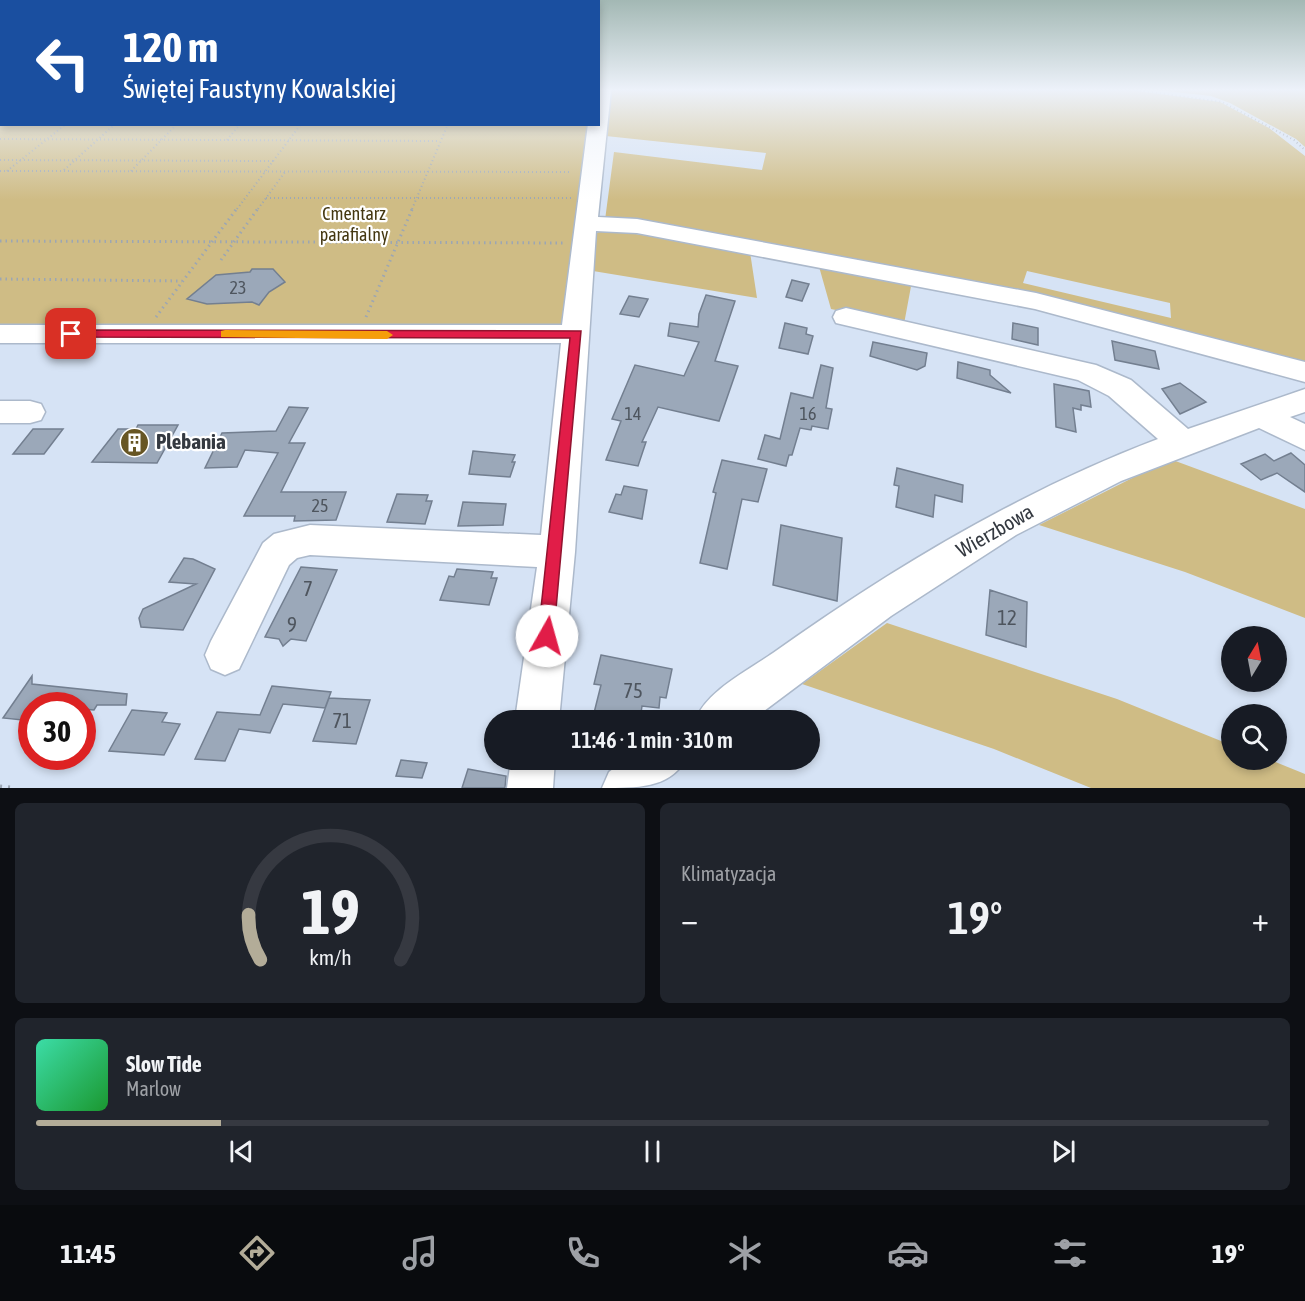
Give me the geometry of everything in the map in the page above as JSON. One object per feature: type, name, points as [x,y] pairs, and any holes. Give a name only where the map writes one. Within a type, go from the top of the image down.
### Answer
[{"type":"street","points":[[538,710],[557,552],[577,334],[581,221],[598,127]]},
{"type":"street","points":[[581,221],[637,226],[1036,301],[1305,372]]},
{"type":"street","points":[[846,317],[1086,372],[1120,388],[1182,442]]},
{"type":"street","points":[[0,334],[577,334]]},
{"type":"street","name":"Wierzbowa","points":[[730,710],[817,645],[931,567],[1047,501],[1182,442],[1305,400]]},
{"type":"street","points":[[1260,415],[1292,434],[1305,438]]},
{"type":"street","points":[[225,655],[276,554],[288,545],[310,540],[557,552]]},
{"type":"street","points":[[530,788],[532,770]]},
{"type":"street","points":[[625,788],[649,770]]},
{"type":"path","points":[[7,171],[62,127]]},
{"type":"path","points":[[63,171],[112,127]]},
{"type":"path","points":[[130,171],[174,127]]},
{"type":"path","points":[[227,140],[238,127]]},
{"type":"path","points":[[151,325],[298,127]]},
{"type":"path","points":[[362,325],[447,127]]},
{"type":"path","points":[[1268,127],[1293,140],[1305,150]]},
{"type":"path","points":[[0,140],[440,141]]},
{"type":"path","points":[[0,160],[273,161]]},
{"type":"path","points":[[0,171],[591,172]]},
{"type":"path","points":[[221,260],[285,171]]},
{"type":"path","points":[[266,198],[415,197],[581,221]]},
{"type":"path","points":[[0,241],[396,242],[581,221]]},
{"type":"path","points":[[0,279],[183,281]]},
{"type":"path","points":[[0,787],[10,788]]},
{"type":"green space","name":"Cmentarz parafialny","points":[[0,127],[589,127],[562,325],[0,325]]},
{"type":"green space","points":[[607,127],[1267,127],[1305,156],[1305,369],[1013,293],[605,220],[614,152],[762,170],[766,153],[606,136]],"holes":[[[1027,271],[1170,303],[1171,318],[1023,283]]]},
{"type":"green space","points":[[1274,127],[1305,127],[1305,147],[1296,139]]},
{"type":"green space","points":[[604,229],[750,252],[757,298],[593,271],[597,233]]},
{"type":"green space","points":[[818,263],[912,281],[904,324],[831,309]]},
{"type":"green space","points":[[1170,459],[1305,509],[1305,618],[1185,572],[1039,525]]},
{"type":"green space","points":[[887,623],[1117,699],[1221,741],[1221,770],[1287,770],[1287,767],[1305,774],[1305,788],[1091,788],[994,749],[802,684]]},
{"type":"building","points":[[252,269],[273,269],[285,282],[269,292],[259,305],[252,302],[207,304],[187,299],[216,275],[250,272]]},
{"type":"building","points":[[792,280],[809,284],[802,301],[786,297]]},
{"type":"building","points":[[706,295],[735,301],[715,361],[738,366],[719,421],[658,407],[642,442],[646,442],[638,466],[606,460],[621,421],[612,419],[635,365],[684,376],[699,342],[668,336],[670,323],[698,327],[699,314]]},
{"type":"building","points":[[629,296],[648,299],[639,317],[620,314]]},
{"type":"building","points":[[785,323],[807,328],[806,334],[813,336],[808,354],[779,348]]},
{"type":"building","points":[[1013,323],[1038,328],[1038,345],[1012,339]]},
{"type":"building","points":[[1112,341],[1155,351],[1159,369],[1115,360]]},
{"type":"building","points":[[873,342],[927,353],[925,366],[917,370],[870,356]]},
{"type":"building","points":[[958,362],[990,370],[990,375],[1011,393],[957,378]]},
{"type":"building","points":[[821,365],[833,368],[826,408],[832,409],[828,429],[812,426],[811,430],[800,428],[792,455],[789,455],[786,466],[758,459],[765,435],[780,439],[791,393],[813,398]]},
{"type":"building","points":[[1180,383],[1206,402],[1180,414],[1162,389]]},
{"type":"building","points":[[1054,384],[1089,391],[1091,407],[1081,405],[1081,410],[1073,408],[1076,432],[1056,427]]},
{"type":"building","points":[[289,407],[308,408],[289,443],[305,443],[281,492],[346,492],[336,520],[294,521],[295,516],[244,516],[278,453],[245,450],[237,467],[205,468],[222,433],[276,431]]},
{"type":"building","name":"Plebania","points":[[138,425],[178,425],[157,463],[92,462],[118,429],[136,429]]},
{"type":"building","points":[[33,429],[63,429],[44,454],[13,454]]},
{"type":"building","points":[[473,451],[515,455],[510,477],[469,474]]},
{"type":"building","points":[[1291,453],[1305,465],[1305,492],[1277,473],[1261,480],[1241,464],[1265,454],[1274,461]]},
{"type":"building","points":[[722,460],[767,469],[758,502],[742,499],[727,569],[700,563],[716,493],[713,492]]},
{"type":"building","points":[[897,468],[963,485],[962,502],[935,495],[933,517],[896,507],[899,486],[894,485]]},
{"type":"building","points":[[624,486],[647,490],[642,519],[609,512],[616,494],[621,495]]},
{"type":"building","points":[[397,494],[428,495],[426,501],[432,501],[425,524],[387,522]]},
{"type":"building","points":[[463,502],[506,504],[503,525],[458,526]]},
{"type":"building","points":[[781,525],[842,538],[837,601],[773,585]]},
{"type":"building","points":[[184,558],[193,559],[215,569],[183,630],[141,627],[139,618],[143,609],[196,584],[169,582]]},
{"type":"building","points":[[301,567],[337,570],[306,641],[291,639],[283,646],[279,639],[265,637]]},
{"type":"building","points":[[457,569],[493,572],[491,578],[497,578],[489,605],[440,600],[449,576],[454,577]]},
{"type":"building","points":[[990,590],[1027,602],[1026,647],[986,635]]},
{"type":"building","points":[[601,655],[672,669],[666,698],[660,697],[659,708],[642,706],[641,710],[595,710],[601,685],[594,684]]},
{"type":"building","points":[[32,676],[32,684],[127,694],[126,705],[96,707],[96,692],[21,692]]},
{"type":"building","points":[[272,686],[331,692],[325,708],[283,704],[270,733],[239,729],[225,761],[195,759],[217,712],[260,715]]},
{"type":"building","points":[[18,696],[18,720],[3,718]]},
{"type":"building","points":[[329,698],[370,700],[356,744],[313,741]]},
{"type":"building","points":[[132,710],[167,713],[162,722],[180,724],[164,755],[109,751]]},
{"type":"building","points":[[401,760],[427,763],[422,778],[396,776]]},
{"type":"building","points":[[468,769],[506,776],[505,788],[462,788]]},
{"type":"slow traffic","points":[[225,334],[387,335]]},
{"type":"place","name":"Plebania","points":[[135,442]]},
{"type":"route","points":[[71,334],[577,334],[547,636]]}]
